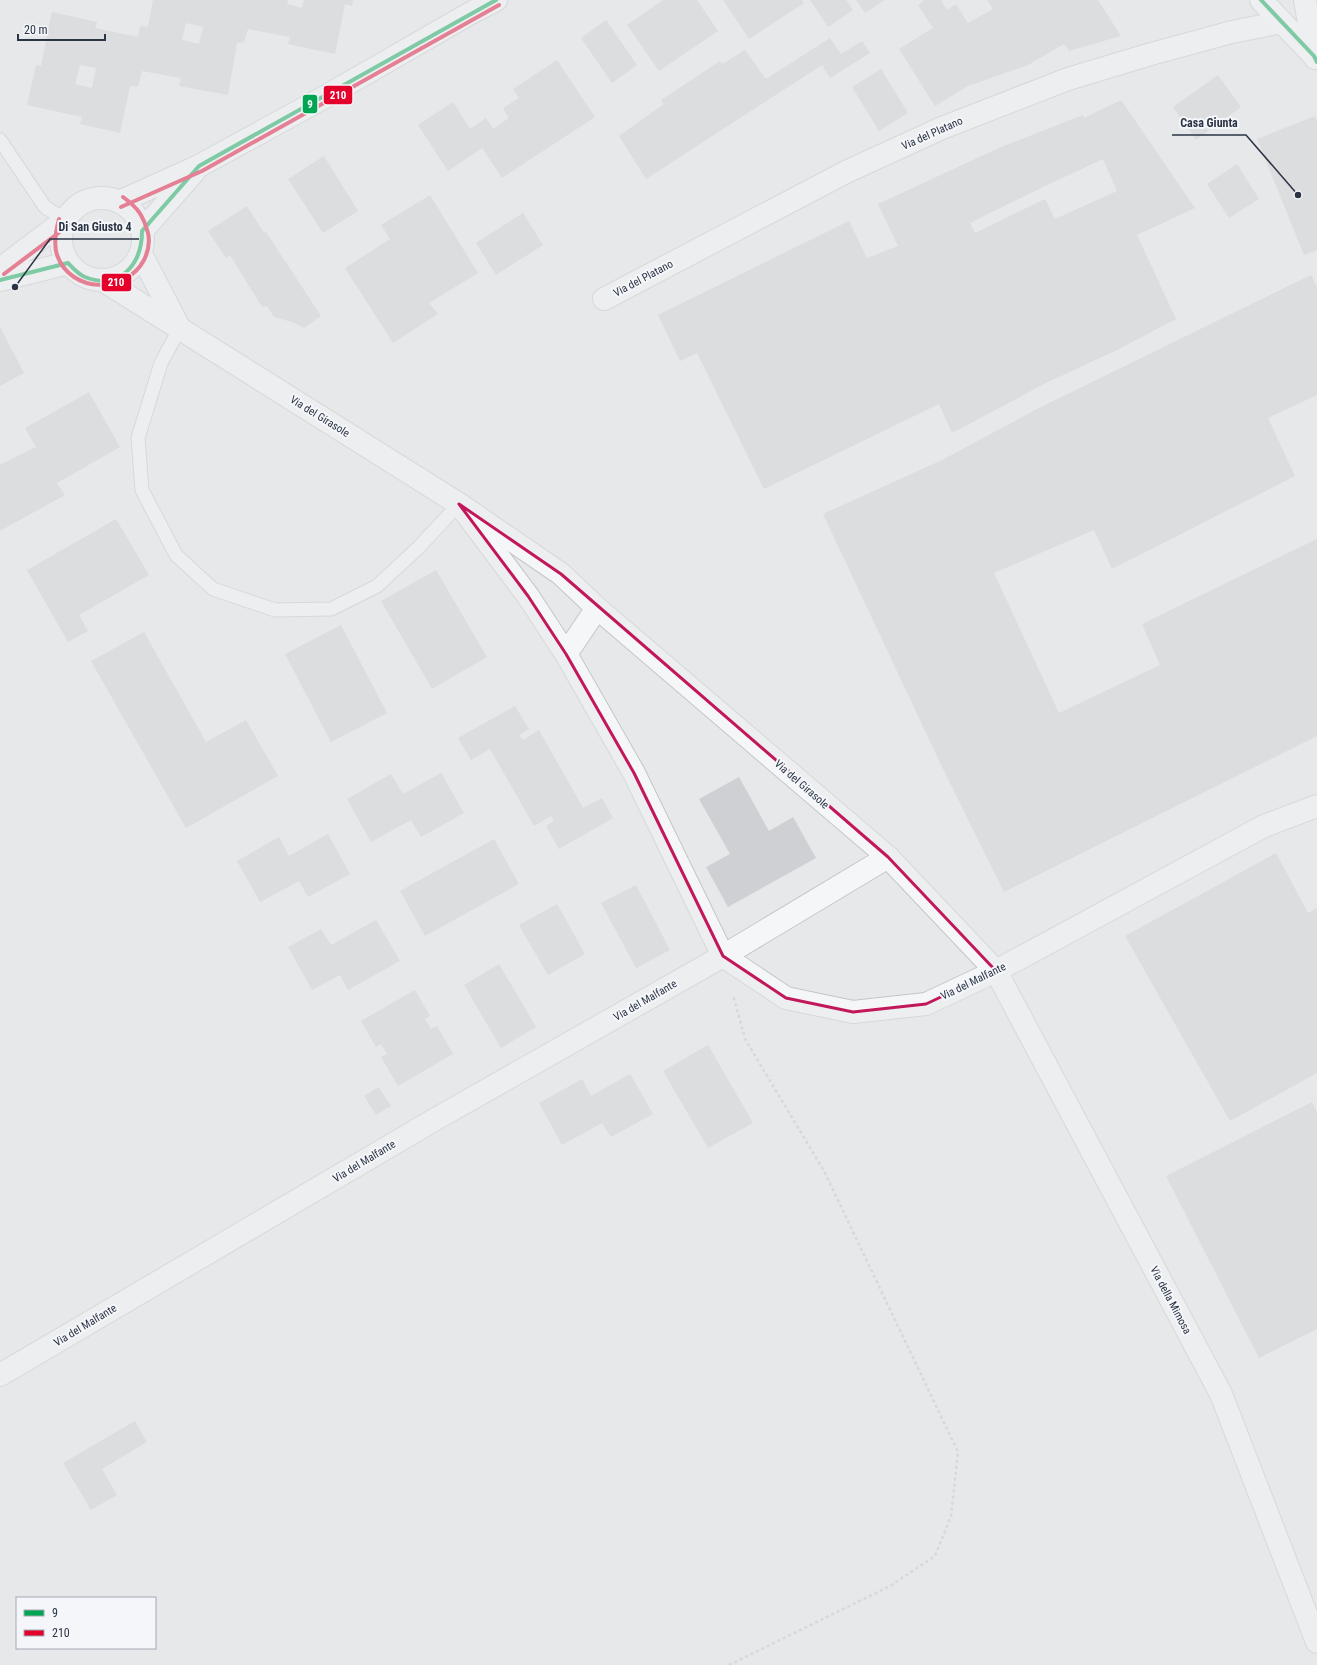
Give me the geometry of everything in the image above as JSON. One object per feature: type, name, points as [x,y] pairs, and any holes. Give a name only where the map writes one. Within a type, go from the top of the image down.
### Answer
[{"type":"street","points":[[119,202],[199,166],[496,0]]},
{"type":"street","points":[[1261,0],[1316,59]]},
{"type":"street","points":[[1305,0],[1316,59]]},
{"type":"street","name":"Via del Platano","points":[[604,299],[846,172],[942,128],[1068,79],[1232,32],[1282,22]]},
{"type":"street","points":[[142,231],[199,166]]},
{"type":"street","points":[[0,269],[65,220],[76,207],[88,200],[105,198],[119,202],[133,212],[142,231],[143,240],[137,261],[127,272],[118,277],[104,281],[83,276],[68,263],[63,255],[60,241],[65,220]]},
{"type":"street","name":"Via del Girasole","points":[[140,254],[180,328]]},
{"type":"street","points":[[0,280],[68,263]]},
{"type":"street","name":"Via del Girasole","points":[[104,281],[459,504],[561,574],[597,608],[888,857],[996,971]]},
{"type":"street","name":"Via del Girasole","points":[[459,504],[528,596],[566,654],[634,773],[723,956]]},
{"type":"street","points":[[566,654],[597,608]]},
{"type":"street","name":"Via del Malfante","points":[[0,1375],[434,1120],[723,956],[786,998],[853,1012],[926,1004],[996,971],[1264,826],[1317,806]]},
{"type":"street","points":[[723,956],[888,857]]},
{"type":"street","name":"Via della Mimosa","points":[[996,971],[1221,1394],[1317,1642]]},
{"type":"lane","points":[[0,140],[45,207],[65,220]]},
{"type":"lane","points":[[180,328],[161,363],[138,438],[142,490],[176,555],[212,589],[275,610],[331,608],[377,586],[418,548],[459,504]]},
{"type":"path","points":[[729,1665],[890,1586],[935,1556],[951,1516],[958,1452],[824,1171],[745,1040],[733,994]]},
{"type":"highlighted area","points":[[459,504],[561,574],[888,857],[996,971],[926,1004],[853,1012],[786,998],[723,956],[634,773],[566,654],[528,596]]},
{"type":"building","points":[[153,0],[288,0],[287,4],[302,8],[304,0],[353,0],[352,6],[345,4],[335,54],[288,44],[290,37],[248,29],[244,42],[237,43],[228,95],[179,86],[181,78],[142,71],[138,87],[130,86],[120,133],[80,124],[82,117],[27,105],[36,65],[41,66],[52,12],[97,22],[95,28],[138,37],[140,26],[148,27]],"holes":[[[186,23],[203,27],[199,44],[182,40]],[[80,65],[96,68],[92,88],[75,84]]]},
{"type":"building","points":[[663,0],[697,0],[718,31],[659,71],[627,25]]},
{"type":"building","points":[[723,0],[802,0],[804,3],[749,39]]},
{"type":"building","points":[[810,0],[846,0],[853,10],[828,27]]},
{"type":"building","points":[[856,0],[885,0],[865,13]]},
{"type":"building","points":[[925,0],[941,0],[947,10],[956,4],[968,23],[993,9],[987,0],[1098,0],[1121,36],[1069,51],[1064,44],[1028,65],[968,86],[935,106],[899,49],[933,28],[918,5]]},
{"type":"building","points":[[606,20],[637,65],[612,83],[581,38]]},
{"type":"building","points":[[830,38],[841,54],[862,41],[870,53],[830,78],[822,65],[646,179],[619,136],[664,104],[661,100],[720,61],[722,64],[745,50],[766,79]]},
{"type":"building","points":[[557,60],[595,117],[502,178],[482,148],[448,171],[418,125],[453,102],[470,129],[486,118],[493,129],[509,118],[503,108],[519,98],[513,89]]},
{"type":"building","points":[[881,69],[908,113],[879,131],[852,87]]},
{"type":"building","points":[[1218,75],[1241,107],[1196,140],[1173,107]]},
{"type":"building","points":[[1121,100],[1195,208],[1137,235],[1176,319],[1119,349],[1046,383],[952,433],[939,404],[764,489],[697,353],[680,361],[658,315],[849,221],[867,258],[898,246],[878,204],[1001,147],[1083,115],[1084,118]],"holes":[[[1103,159],[1117,191],[1055,219],[1045,199],[975,233],[970,223]]]},
{"type":"building","points":[[1315,116],[1317,120],[1317,250],[1304,255],[1257,139]]},
{"type":"building","points":[[324,156],[358,211],[323,233],[288,179]]},
{"type":"building","points":[[1237,164],[1259,199],[1229,218],[1207,184]]},
{"type":"building","points":[[430,195],[478,273],[429,303],[438,314],[393,343],[345,268],[390,239],[381,225]]},
{"type":"building","points":[[247,206],[264,233],[266,232],[321,316],[304,328],[292,322],[274,317],[267,306],[262,307],[230,255],[226,258],[208,231]]},
{"type":"building","points":[[523,213],[543,245],[496,275],[476,243]]},
{"type":"building","points":[[1311,275],[1317,287],[1317,395],[1268,418],[1295,476],[1112,569],[1094,530],[994,573],[1059,713],[1160,665],[1142,624],[1317,539],[1317,736],[1004,892],[943,769],[823,514],[942,460],[1037,409]]},
{"type":"building","points":[[0,327],[24,373],[0,386]]},
{"type":"building","points":[[89,392],[120,447],[57,483],[65,495],[0,531],[0,465],[36,447],[25,428]]},
{"type":"building","points":[[116,519],[149,575],[79,615],[88,631],[68,642],[27,570]]},
{"type":"building","points":[[436,570],[487,657],[432,689],[381,601]]},
{"type":"building","points":[[341,625],[387,713],[331,742],[285,654]]},
{"type":"building","points":[[144,632],[206,742],[246,720],[278,776],[186,828],[91,661]]},
{"type":"building","points":[[515,706],[529,729],[519,735],[523,740],[539,730],[583,808],[602,798],[613,818],[559,849],[546,826],[554,821],[551,816],[534,826],[490,749],[471,760],[458,738]]},
{"type":"building","points":[[441,773],[464,813],[421,837],[411,820],[371,842],[347,799],[391,774],[403,794]]},
{"type":"building","points":[[739,777],[769,831],[793,817],[816,858],[728,907],[706,867],[730,854],[699,799]]},
{"type":"building","points":[[328,834],[350,874],[308,897],[299,881],[260,902],[237,861],[279,837],[289,856]]},
{"type":"building","points":[[494,839],[519,884],[425,936],[400,891]]},
{"type":"building","points":[[1276,853],[1308,913],[1317,908],[1317,1073],[1230,1121],[1125,936]]},
{"type":"building","points":[[636,885],[670,950],[636,968],[601,903]]},
{"type":"building","points":[[557,904],[585,954],[548,975],[519,925]]},
{"type":"building","points":[[376,920],[400,961],[348,990],[340,975],[312,990],[288,947],[321,929],[331,945]]},
{"type":"building","points":[[499,964],[536,1027],[501,1048],[464,985]]},
{"type":"building","points":[[415,990],[430,1016],[425,1019],[431,1029],[437,1026],[453,1054],[398,1086],[381,1057],[387,1054],[381,1044],[376,1047],[361,1021]]},
{"type":"building","points":[[708,1045],[753,1123],[708,1148],[663,1071]]},
{"type":"building","points":[[630,1074],[653,1114],[611,1137],[602,1123],[562,1145],[539,1103],[582,1079],[591,1096]]},
{"type":"building","points":[[379,1087],[391,1106],[376,1115],[364,1096]]},
{"type":"building","points":[[1312,1102],[1317,1112],[1317,1329],[1259,1358],[1166,1176]]},
{"type":"building","points":[[135,1421],[147,1442],[102,1469],[117,1495],[91,1510],[63,1463]]},
{"type":"transit line","name":"9","points":[[142,231],[199,166],[496,0]]},
{"type":"transit line","name":"9","points":[[1261,0],[1314,56],[1317,62]]},
{"type":"transit line","name":"210","points":[[121,207],[202,171],[499,5]]},
{"type":"transit line","name":"210","points":[[59,219],[55,246],[57,255],[64,268],[74,277],[86,283],[99,285],[112,284],[125,279],[136,271],[147,254],[149,240],[142,217],[136,208],[123,197]]},
{"type":"transit line","name":"210","points":[[4,274],[69,225]]},
{"type":"transit line","name":"9","points":[[68,263],[78,273],[85,277],[97,280],[109,280],[118,277],[127,272],[133,264],[138,254],[142,231]]},
{"type":"transit line","name":"9","points":[[0,280],[68,263]]},
{"type":"place","name":"Casa Giunta","points":[[1298,195]]},
{"type":"place","name":"Di San Giusto 4","points":[[15,287]]}]
